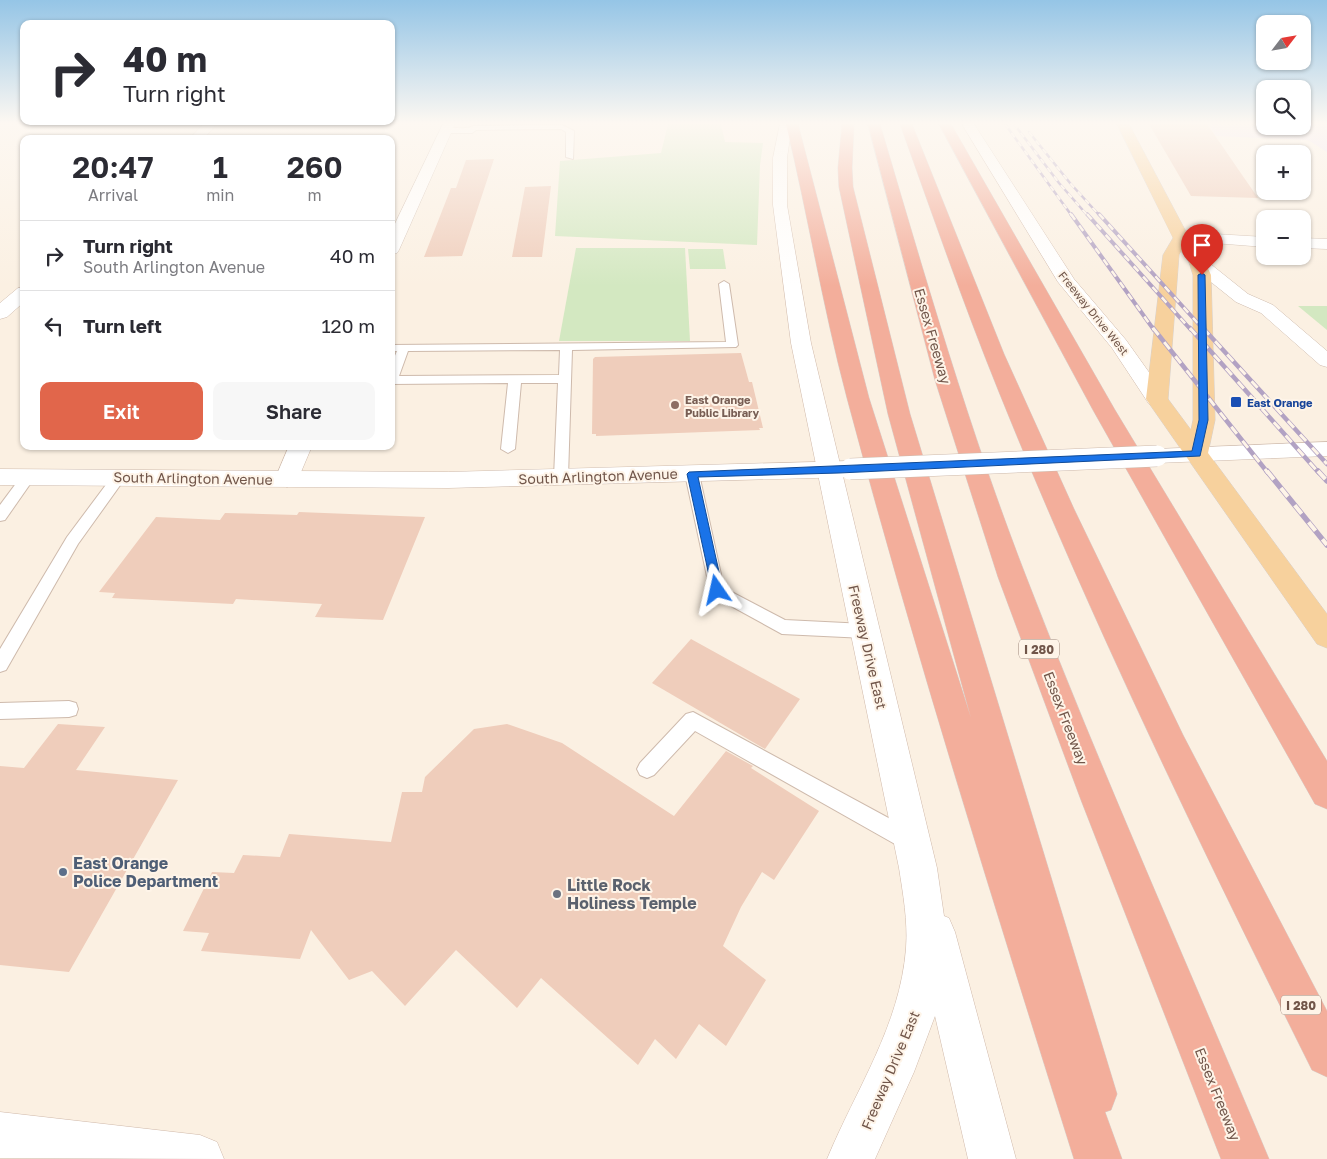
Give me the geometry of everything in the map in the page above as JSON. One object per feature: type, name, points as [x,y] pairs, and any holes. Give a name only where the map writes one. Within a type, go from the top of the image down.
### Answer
[{"type":"highway","points":[[806,178],[833,306],[867,428],[956,727],[1098,1159]]},
{"type":"highway","points":[[846,178],[846,188],[899,414],[1114,1159]]},
{"type":"highway","name":"Essex Freeway","points":[[889,178],[945,380],[1012,577],[1095,791],[1245,1159]]},
{"type":"highway","name":"I 280","points":[[927,178],[1010,392],[1088,570],[1142,685],[1327,1055]]},
{"type":"highway","points":[[975,178],[1109,418],[1327,793]]},
{"type":"main road","points":[[395,241],[424,178]]},
{"type":"main road","name":"Freeway Drive East","points":[[780,178],[780,205],[801,343],[839,470],[865,632],[915,855],[925,917],[926,948],[918,1004],[909,1032],[851,1159]]},
{"type":"main road","name":"Freeway Drive West","points":[[1002,178],[1067,282],[1124,350],[1157,399]]},
{"type":"main road","points":[[1151,178],[1181,237],[1197,262],[1202,275],[1204,420],[1196,454]]},
{"type":"main road","points":[[1181,237],[1171,255],[1157,399],[1327,636]]},
{"type":"main road","points":[[1181,237],[1256,241]]},
{"type":"main road","points":[[1181,237],[1263,297],[1266,300],[1267,309]]},
{"type":"main road","points":[[1311,243],[1327,244]]},
{"type":"main road","points":[[1197,262],[1242,298],[1267,309],[1327,361]]},
{"type":"main road","points":[[0,313],[20,296]]},
{"type":"main road","name":"South Arlington Avenue","points":[[0,477],[448,480],[839,470],[1327,449]]},
{"type":"main road","points":[[286,479],[300,450]]},
{"type":"main road","points":[[915,855],[992,1159]]},
{"type":"main road","points":[[0,1135],[51,1150],[200,1159]]},
{"type":"lane","points":[[395,361],[397,348],[566,348],[732,345],[724,284]]},
{"type":"lane","points":[[561,477],[566,348]]},
{"type":"lane","points":[[508,449],[515,379]]},
{"type":"lane","points":[[395,380],[565,379]]},
{"type":"lane","points":[[692,474],[717,590],[782,627],[865,632]]},
{"type":"lane","points":[[0,516],[28,477]]},
{"type":"lane","points":[[0,665],[72,540],[119,477]]},
{"type":"lane","points":[[0,711],[69,709]]},
{"type":"lane","points":[[647,769],[693,720],[915,855]]},
{"type":"green space","points":[[559,178],[760,178],[757,245],[555,236]]},
{"type":"green space","points":[[576,248],[685,248],[690,341],[559,341]]},
{"type":"green space","points":[[688,249],[723,249],[726,269],[690,269]]},
{"type":"green space","points":[[1298,306],[1327,306],[1327,330]]},
{"type":"building","points":[[460,178],[488,178],[462,256],[424,257],[451,188],[456,188]]},
{"type":"building","points":[[1181,178],[1244,178],[1256,198],[1191,196]]},
{"type":"building","points":[[551,186],[542,257],[512,257],[525,187]]},
{"type":"building","name":"East Orange Public Library","points":[[741,353],[749,382],[752,382],[763,428],[759,428],[760,430],[596,436],[596,434],[592,434],[593,359],[595,357]]},
{"type":"building","points":[[299,512],[425,517],[383,620],[315,617],[322,604],[236,599],[233,604],[112,598],[115,593],[99,592],[156,517],[220,520],[225,513],[297,515]]},
{"type":"building","points":[[691,639],[800,699],[765,749],[652,683]]},
{"type":"building","name":"East Orange Police Department","points":[[58,724],[105,727],[76,770],[178,780],[69,972],[0,965],[0,766],[24,768]]},
{"type":"building","name":"Little Rock Holiness Temple","points":[[507,724],[562,743],[674,816],[726,751],[753,766],[751,768],[819,811],[774,880],[762,872],[741,907],[723,946],[766,980],[726,1046],[699,1024],[676,1059],[655,1039],[638,1065],[541,978],[517,1008],[456,950],[405,1006],[372,971],[349,980],[311,930],[300,959],[201,951],[209,933],[183,931],[212,872],[234,873],[243,855],[280,857],[289,834],[391,842],[402,792],[422,792],[425,777],[474,729]]},
{"type":"railway","points":[[1044,178],[1072,216]]},
{"type":"railway","points":[[1055,178],[1088,216]]},
{"type":"railway","points":[[1066,178],[1100,216]]},
{"type":"railway","points":[[1071,214],[1154,330]]},
{"type":"railway","points":[[1087,214],[1191,330]]},
{"type":"railway","points":[[1099,214],[1204,330]]},
{"type":"railway","points":[[1153,328],[1268,473]]},
{"type":"railway","points":[[1190,328],[1319,473]]},
{"type":"railway","points":[[1203,328],[1327,464]]},
{"type":"railway","points":[[1267,471],[1327,545]]},
{"type":"railway","points":[[1318,471],[1327,481]]},
{"type":"place","name":"East Orange","points":[[1236,402]]},
{"type":"place","name":"East Orange Public Library","points":[[675,405]]},
{"type":"place","name":"East Orange Police Department","points":[[63,872]]},
{"type":"place","name":"Little Rock Holiness Temple","points":[[557,894]]},
{"type":"route","points":[[717,590],[692,474],[839,470],[1196,454],[1204,420],[1202,275]]}]
